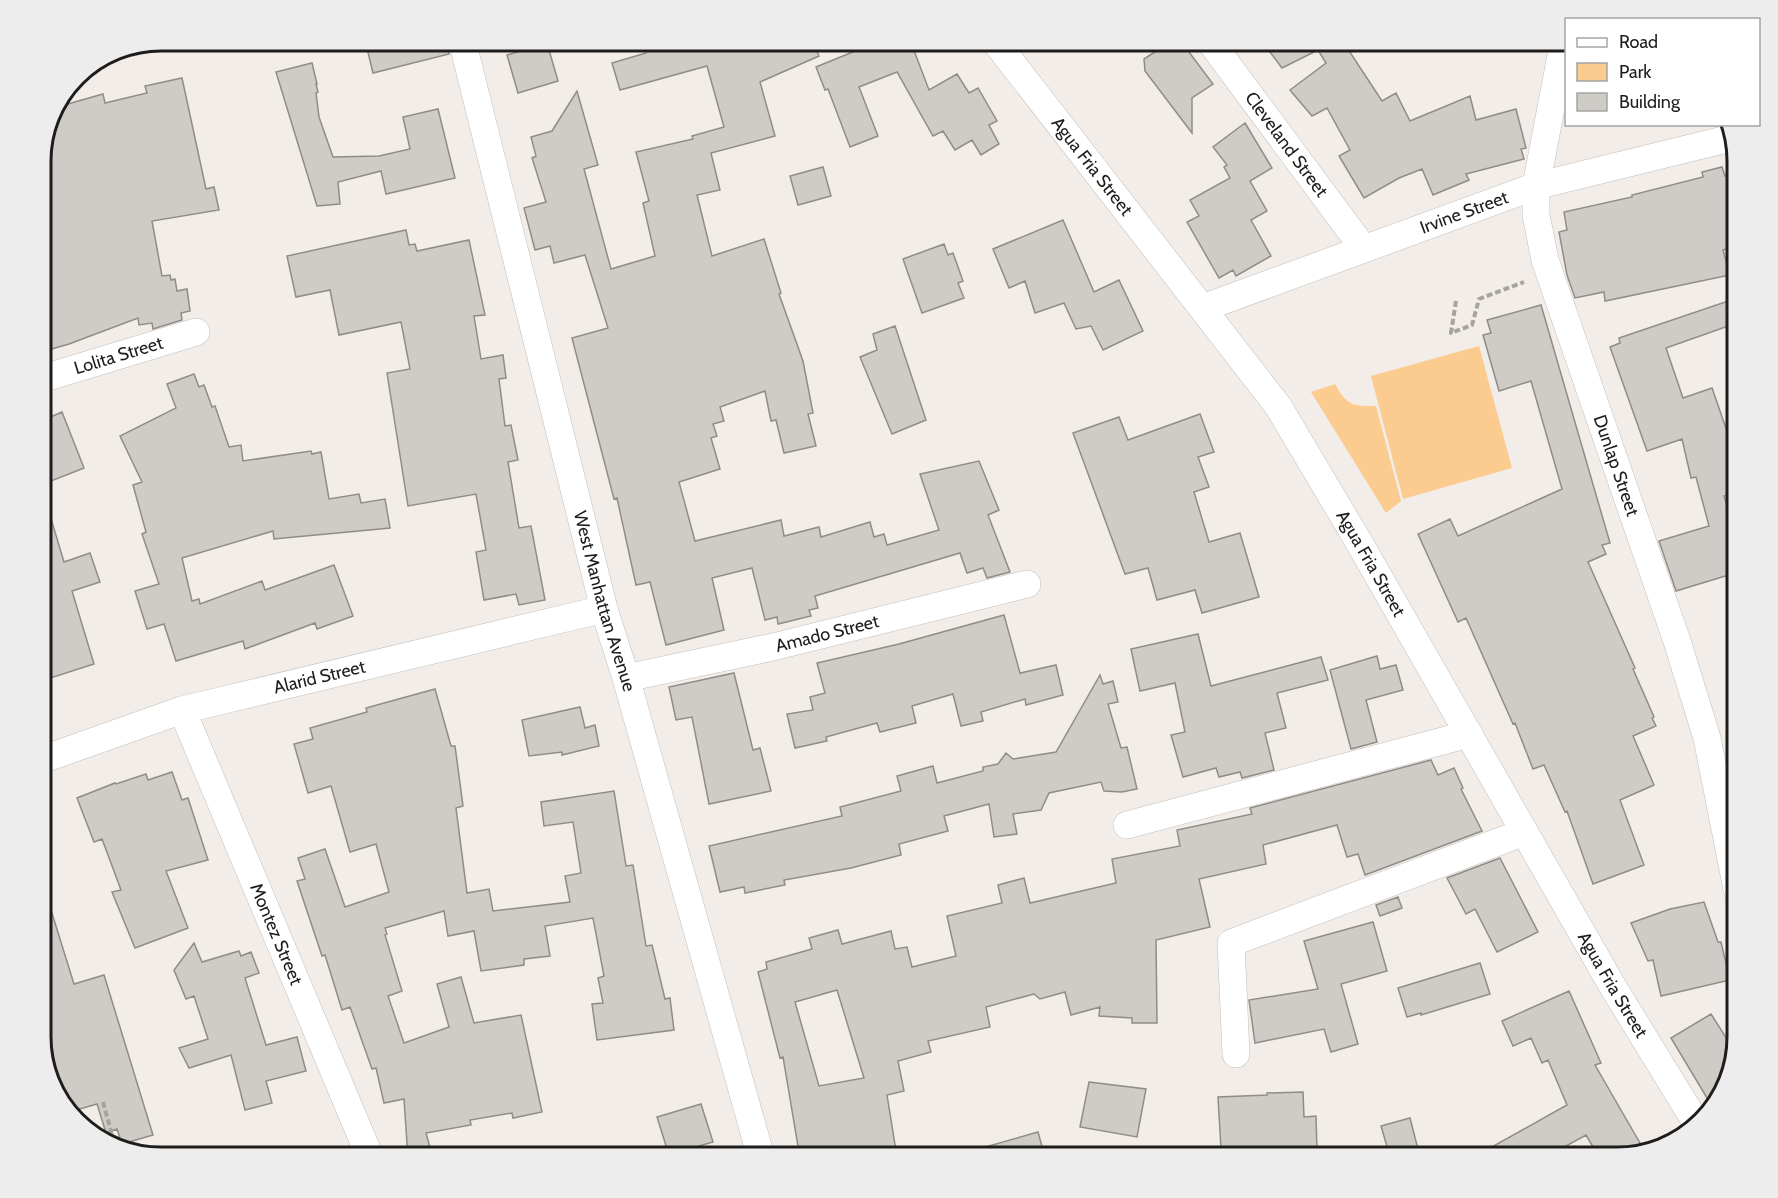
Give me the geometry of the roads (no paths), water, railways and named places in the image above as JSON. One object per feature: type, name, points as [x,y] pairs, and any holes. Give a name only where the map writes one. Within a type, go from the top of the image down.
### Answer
[{"type":"street","name":"West Manhattan Avenue","points":[[465,51],[604,609],[626,678],[758,1147]]},
{"type":"street","name":"Agua Fria Street","points":[[1003,51],[1278,406],[1360,544],[1613,987],[1692,1118]]},
{"type":"street","name":"Cleveland Street","points":[[1217,51],[1364,249]]},
{"type":"street","name":"Dunlap Street","points":[[1562,51],[1536,186],[1536,216],[1545,260],[1677,641],[1707,738],[1727,839]]},
{"type":"street","name":"Irvine Street","points":[[1203,308],[1536,186],[1725,140]]},
{"type":"street","name":"Lolita Street","points":[[51,376],[196,332]]},
{"type":"street","name":"Amado Street","points":[[626,678],[773,647],[1027,584]]},
{"type":"street","name":"Alarid Street","points":[[51,756],[182,710],[604,609]]},
{"type":"street","name":"Montez Street","points":[[182,710],[365,1147]]},
{"type":"street","points":[[1127,825],[1469,734]]},
{"type":"street","points":[[1236,1054],[1231,944],[1524,832]]}]
